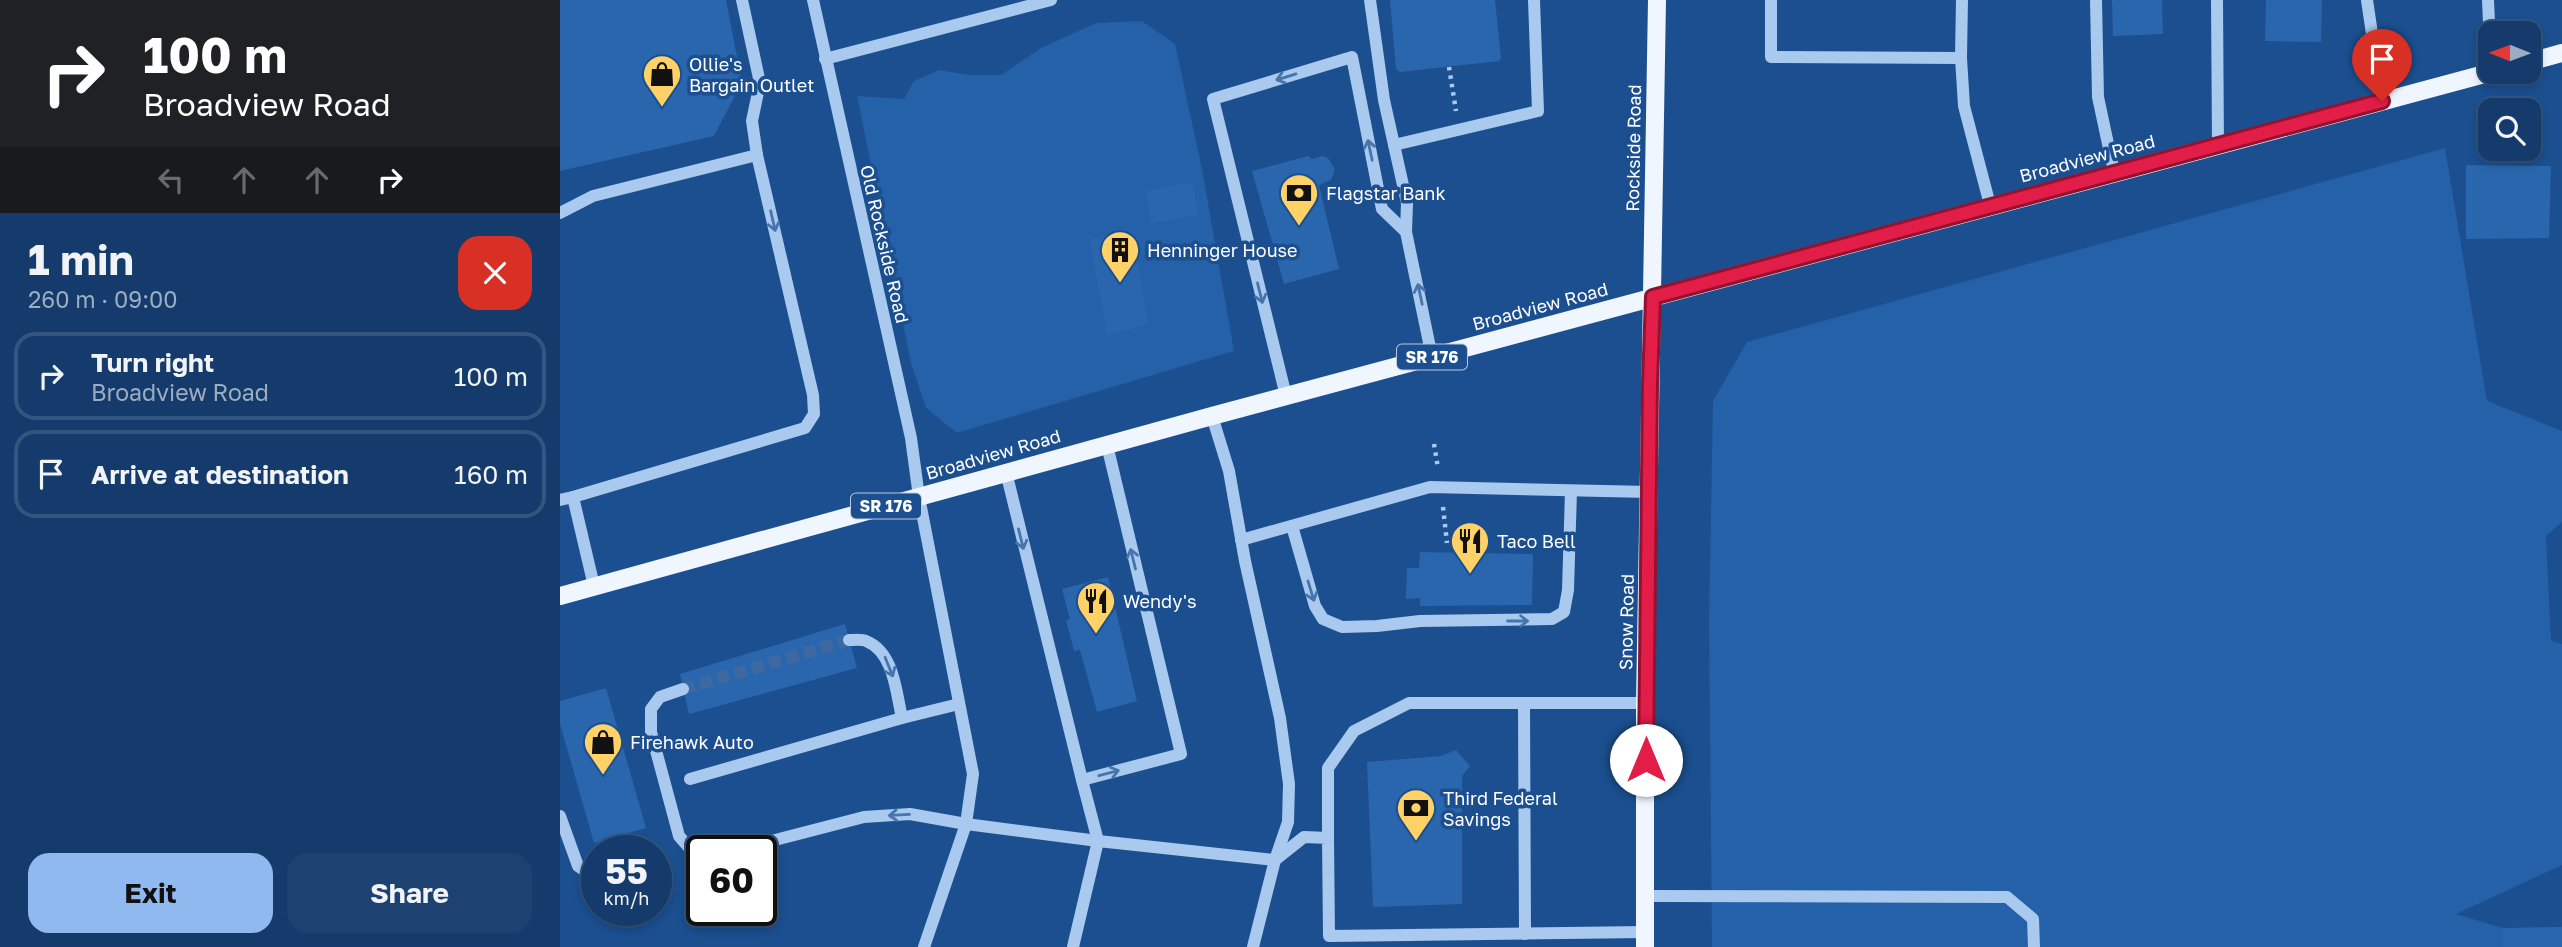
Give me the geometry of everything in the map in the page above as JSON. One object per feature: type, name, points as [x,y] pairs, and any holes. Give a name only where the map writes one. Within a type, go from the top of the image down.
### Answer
[{"type":"main road","name":"Rockside Road","points":[[1653,297],[1652,209],[1657,0]]},
{"type":"main road","points":[[2541,59],[2562,53]]},
{"type":"main road","name":"Broadview Road","points":[[560,596],[1212,416],[2478,76]]},
{"type":"main road","name":"Snow Road","points":[[1645,939],[1645,703],[1653,297]]},
{"type":"street","points":[[594,586],[566,498],[805,428],[814,414],[813,395],[757,155],[752,121],[760,83],[742,0]]},
{"type":"street","name":"Old Rockside Road","points":[[813,0],[911,438],[919,497],[973,774],[966,824],[924,947]]},
{"type":"street","points":[[825,59],[1051,0]]},
{"type":"street","points":[[1370,0],[1384,100],[1407,203],[1406,232],[1432,357]]},
{"type":"street","points":[[1394,145],[1538,111],[1534,0]]},
{"type":"street","points":[[1771,0],[1771,57],[1961,58]]},
{"type":"street","points":[[1962,0],[1964,106],[1990,205]]},
{"type":"street","points":[[2096,0],[2098,97],[2114,172]]},
{"type":"street","points":[[2217,0],[2218,145]]},
{"type":"street","points":[[2367,0],[2382,101]]},
{"type":"street","points":[[2488,0],[2489,21]]},
{"type":"street","points":[[1286,396],[1213,99],[1352,57],[1382,209],[1406,232]]},
{"type":"street","points":[[560,213],[593,197],[757,155]]},
{"type":"street","points":[[1212,416],[1229,471],[1241,540],[1280,718],[1289,784],[1288,822],[1275,859],[1253,947]]},
{"type":"street","points":[[1082,780],[1181,754],[1107,445]]},
{"type":"street","points":[[1006,472],[1098,841],[1073,947]]},
{"type":"street","points":[[1241,540],[1430,487],[1648,492]]},
{"type":"street","points":[[1292,526],[1315,606],[1323,619],[1342,627],[1420,621],[1552,619],[1564,612],[1568,590],[1571,491]]},
{"type":"street","points":[[849,640],[866,640],[886,657],[902,718]]},
{"type":"street","points":[[683,690],[660,696],[651,709],[651,732],[679,836],[686,844]]},
{"type":"street","points":[[1645,703],[1409,703],[1354,731],[1328,768],[1329,936],[1525,934],[1645,939]]},
{"type":"street","points":[[690,779],[959,704]]},
{"type":"street","points":[[1524,705],[1525,934]]},
{"type":"street","points":[[777,840],[864,817],[910,814],[1098,841],[1275,859],[1304,838],[1328,838]]},
{"type":"street","points":[[560,816],[581,868]]},
{"type":"street","points":[[1646,896],[2007,897],[2033,919],[2034,947]]},
{"type":"path","points":[[1448,67],[1450,85]]},
{"type":"shaded area","points":[[1142,21],[1175,44],[1202,169],[1234,351],[957,433],[926,408],[911,363],[857,96],[904,99],[914,81],[939,70],[969,75],[1001,75],[1041,48],[1096,23]]},
{"type":"shaded area","points":[[2445,148],[2487,401],[2562,431],[2562,522],[2546,536],[2551,641],[2562,644],[2562,865],[2456,914],[2503,928],[2503,947],[1712,947],[1709,621],[1713,401],[1747,342]]},
{"type":"building","points":[[560,0],[726,0],[742,82],[714,136],[560,171]]},
{"type":"building","points":[[1390,0],[1495,0],[1501,58],[1499,61],[1400,72],[1396,69]]},
{"type":"building","points":[[2112,0],[2162,0],[2163,34],[2113,36]]},
{"type":"building","points":[[2266,0],[2322,0],[2321,42],[2265,41]]},
{"type":"building","name":"Flagstar Bank","points":[[1308,156],[1312,159],[1323,156],[1329,159],[1335,170],[1331,180],[1319,185],[1339,269],[1284,284],[1252,171]]},
{"type":"building","points":[[2466,165],[2551,166],[2549,238],[2466,239]]},
{"type":"building","points":[[1193,182],[1198,215],[1151,224],[1146,191]]},
{"type":"building","name":"Henninger House","points":[[1122,231],[1135,245],[1148,324],[1107,335],[1090,240]]},
{"type":"building","name":"Taco Bell","points":[[1420,552],[1533,554],[1532,605],[1420,606],[1420,598],[1406,599],[1407,568],[1419,568]]},
{"type":"building","name":"Wendy's","points":[[1108,577],[1137,701],[1097,712],[1080,650],[1074,651],[1066,620],[1070,619],[1062,589]]},
{"type":"building","points":[[845,624],[857,668],[689,714],[680,674]]},
{"type":"building","name":"Firehawk Auto","points":[[606,688],[646,828],[622,835],[592,835],[560,724],[560,701]]},
{"type":"building","name":"Third Federal Savings","points":[[1456,750],[1470,766],[1462,776],[1462,904],[1373,907],[1367,762],[1441,756]]},
{"type":"building","points":[[2562,927],[2562,947],[2503,947],[2503,928]]},
{"type":"tunnel","points":[[683,689],[849,640]]},
{"type":"place","name":"Ollie's Bargain Outlet","points":[[662,108]]},
{"type":"place","name":"Flagstar Bank","points":[[1299,227]]},
{"type":"place","name":"Henninger House","points":[[1120,284]]},
{"type":"place","name":"Taco Bell","points":[[1470,575]]},
{"type":"place","name":"Wendy's","points":[[1096,635]]},
{"type":"place","name":"Firehawk Auto","points":[[603,776]]},
{"type":"place","name":"Third Federal Savings","points":[[1416,842]]},
{"type":"route","points":[[1646,760],[1653,297],[2382,101]]}]
